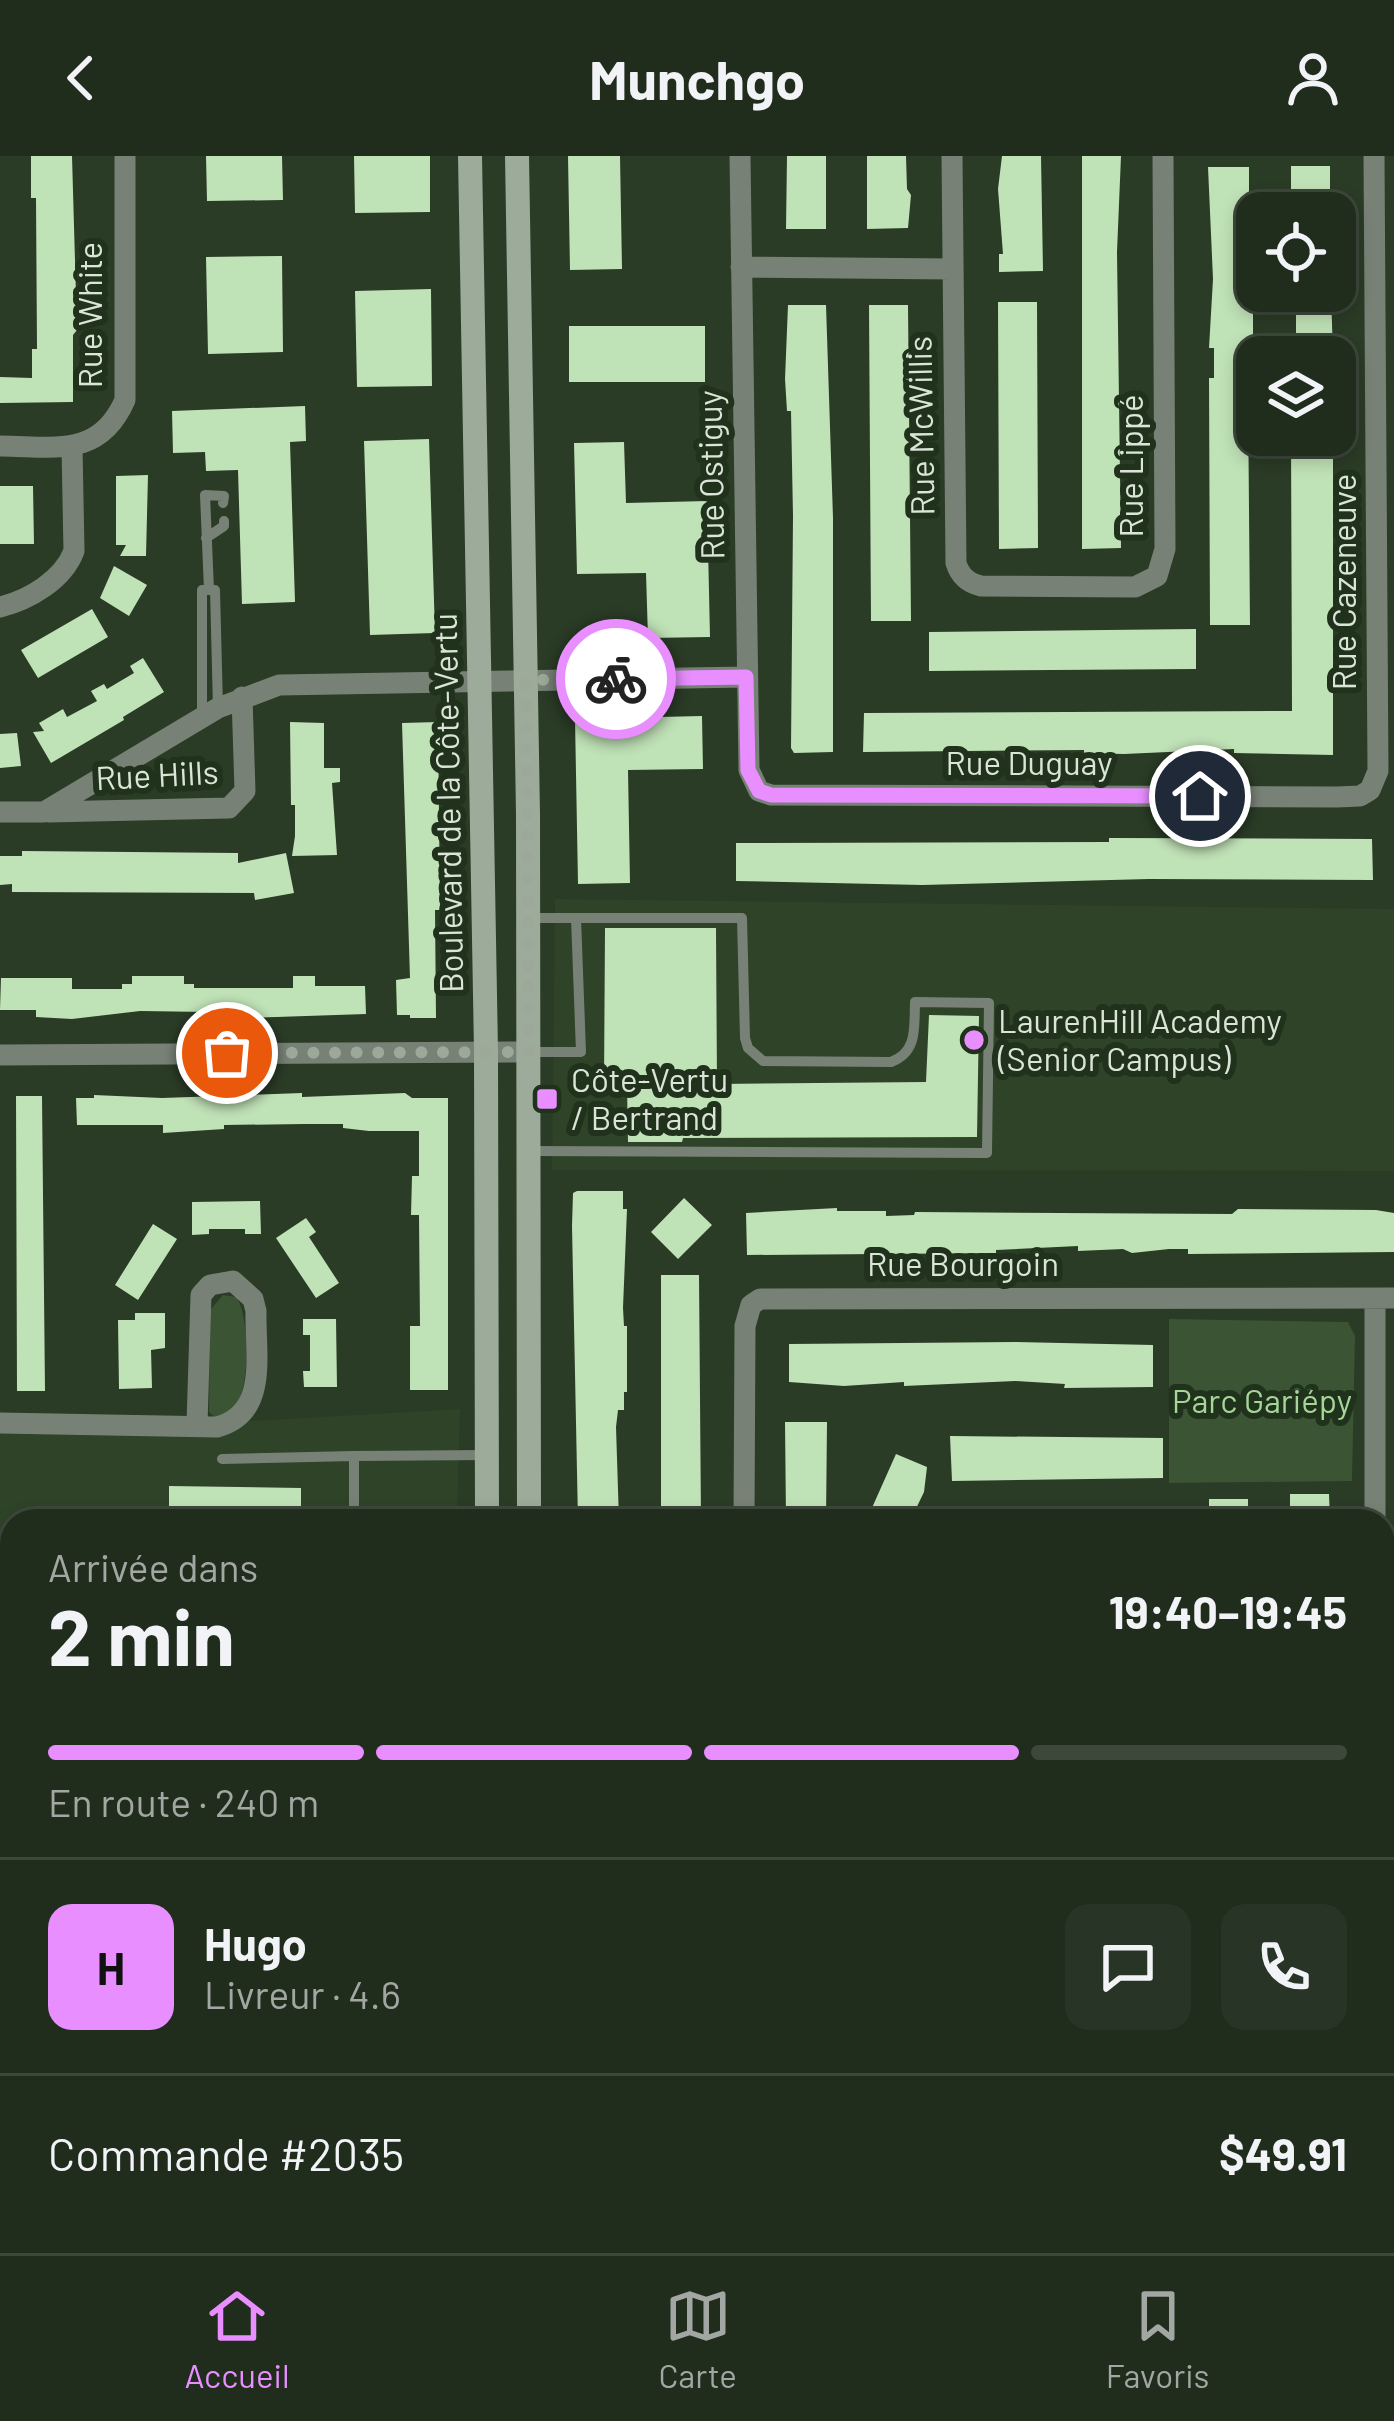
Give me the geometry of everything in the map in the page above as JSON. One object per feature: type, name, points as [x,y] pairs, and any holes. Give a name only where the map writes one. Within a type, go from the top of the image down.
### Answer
[{"type":"main road","name":"Boulevard de la Côte-Vertu","points":[[470,156],[486,1051],[487,1509]]},
{"type":"main road","points":[[518,156],[530,1509]]},
{"type":"street","name":"Rue White","points":[[72,446],[90,442],[106,431],[125,400],[125,156]]},
{"type":"street","name":"Rue Ostiguy","points":[[740,156],[748,770],[759,791]]},
{"type":"street","name":"Rue McWillis","points":[[952,156],[956,563],[965,579]]},
{"type":"street","name":"Rue Lippé","points":[[965,579],[981,586],[1135,587],[1157,576],[1163,564],[1163,156]]},
{"type":"street","name":"Rue Cazeneuve","points":[[1370,790],[1376,781],[1378,756],[1385,384],[1374,156]]},
{"type":"street","points":[[741,267],[952,269]]},
{"type":"street","points":[[0,446],[72,446],[74,551],[69,566],[56,578],[0,607]]},
{"type":"street","points":[[526,680],[746,677]]},
{"type":"street","name":"Rue Hills","points":[[44,812],[210,713],[279,685],[526,680]]},
{"type":"street","name":"Rue Hills","points":[[0,812],[229,808],[245,791],[242,697]]},
{"type":"street","name":"Rue Duguay","points":[[759,791],[771,795],[1337,797],[1360,796],[1370,790]]},
{"type":"street","points":[[0,1055],[529,1052]]},
{"type":"street","points":[[0,1423],[217,1427],[234,1422],[255,1395],[256,1311],[253,1299],[233,1281],[210,1285],[198,1307],[197,1424]]},
{"type":"street","name":"Rue Bourgoin","points":[[744,1509],[745,1326],[751,1305],[760,1299],[1385,1299]]},
{"type":"street","points":[[1376,1509],[1385,1299]]},
{"type":"lane","points":[[210,713],[205,495],[224,496],[224,503]]},
{"type":"lane","points":[[206,538],[224,526],[224,521]]},
{"type":"lane","points":[[527,918],[742,918],[745,1038],[748,1048],[763,1061],[891,1062],[901,1058],[914,1041],[915,1002],[989,1003],[987,1153],[529,1151]]},
{"type":"lane","points":[[529,1052],[581,1052],[576,918]]},
{"type":"lane","points":[[222,1459],[486,1455]]},
{"type":"lane","points":[[354,1509],[355,1456]]},
{"type":"shaded area","name":"LaurenHill Academy (Senior Campus)","points":[[555,899],[1394,909],[1394,1171],[552,1170]]},
{"type":"shaded area","points":[[460,1409],[457,1509],[0,1509],[0,1423],[197,1424]]},
{"type":"green space","points":[[223,1295],[236,1297],[241,1306],[246,1372],[239,1401],[216,1418],[209,1412],[210,1310]]},
{"type":"green space","name":"Parc Gariépy","points":[[1169,1319],[1348,1322],[1355,1336],[1352,1481],[1169,1483]]},
{"type":"building","points":[[31,156],[72,156],[77,330],[73,335],[73,402],[0,403],[0,377],[32,378],[32,349],[37,349],[36,198],[31,198]]},
{"type":"building","points":[[206,156],[282,156],[283,200],[207,201]]},
{"type":"building","points":[[354,156],[430,156],[430,212],[355,213]]},
{"type":"building","points":[[568,156],[620,156],[622,269],[570,270]]},
{"type":"building","points":[[787,156],[826,156],[826,229],[786,229]]},
{"type":"building","points":[[867,156],[906,156],[911,195],[908,228],[867,229]]},
{"type":"building","points":[[1002,156],[1041,156],[1043,271],[999,272]]},
{"type":"building","points":[[1082,156],[1121,156],[1117,252],[1121,548],[1082,549]]},
{"type":"building","points":[[1291,166],[1330,166],[1330,192],[1291,192]]},
{"type":"building","points":[[1208,167],[1249,167],[1249,192],[1236,192],[1236,312],[1253,312],[1253,336],[1236,336],[1236,456],[1249,456],[1250,625],[1210,625],[1213,279]]},
{"type":"building","points":[[282,256],[283,352],[208,354],[206,257]]},
{"type":"building","points":[[431,289],[432,386],[357,387],[355,291]]},
{"type":"building","points":[[998,302],[1037,302],[1038,548],[999,549]]},
{"type":"building","points":[[788,305],[826,305],[833,518],[833,752],[794,753],[791,748]]},
{"type":"building","points":[[869,305],[908,305],[911,621],[871,621]]},
{"type":"building","points":[[1296,312],[1332,312],[1332,336],[1296,336]]},
{"type":"building","points":[[569,326],[705,326],[705,382],[569,382]]},
{"type":"building","points":[[305,406],[306,441],[290,442],[295,602],[242,604],[238,470],[206,471],[205,452],[173,453],[172,411]]},
{"type":"building","points":[[429,439],[435,633],[370,635],[364,441]]},
{"type":"building","points":[[624,442],[626,503],[707,501],[710,637],[648,638],[646,573],[577,574],[574,443]]},
{"type":"building","points":[[1291,456],[1333,456],[1333,755],[1234,753],[1234,749],[1124,754],[1084,750],[863,752],[864,713],[1292,711]]},
{"type":"building","points":[[148,475],[146,556],[120,556],[126,545],[116,545],[116,476]]},
{"type":"building","points":[[0,486],[33,486],[34,544],[0,544]]},
{"type":"building","points":[[114,566],[147,585],[129,616],[100,598]]},
{"type":"building","points":[[92,609],[108,637],[38,678],[21,650]]},
{"type":"building","points":[[1196,629],[1196,669],[929,671],[929,632]]},
{"type":"building","points":[[143,658],[164,692],[51,763],[33,732],[44,731],[39,723],[63,709],[67,717],[97,701],[91,691],[104,684],[107,689],[134,673],[130,666]]},
{"type":"building","points":[[702,716],[703,769],[628,770],[630,883],[578,884],[575,719]]},
{"type":"building","points":[[290,722],[324,723],[324,768],[340,768],[340,782],[332,783],[337,855],[292,856],[295,805],[291,805]]},
{"type":"building","points":[[438,722],[436,1018],[410,1018],[397,1015],[396,980],[410,978],[402,723]]},
{"type":"building","points":[[17,733],[21,766],[0,768],[0,734]]},
{"type":"building","points":[[1109,838],[1372,839],[1373,880],[922,885],[736,881],[736,843],[1109,842]]},
{"type":"building","points":[[22,851],[238,853],[238,863],[286,853],[294,893],[255,900],[254,893],[12,892],[12,884],[0,885],[0,856],[22,856]]},
{"type":"building","points":[[605,928],[716,928],[717,1084],[926,1082],[929,1015],[979,1016],[977,1137],[628,1142],[627,1085],[604,1086]]},
{"type":"building","points":[[132,976],[184,976],[184,984],[194,984],[194,988],[293,988],[293,976],[315,976],[315,986],[365,986],[366,1014],[243,1018],[208,1012],[140,1011],[72,1019],[36,1017],[36,1010],[0,1010],[1,978],[72,978],[72,989],[122,989],[122,984],[132,984]]},
{"type":"building","points":[[302,1093],[302,1097],[405,1093],[412,1098],[448,1098],[448,1390],[410,1390],[410,1326],[420,1326],[419,1215],[411,1215],[412,1176],[419,1176],[419,1131],[304,1124],[224,1125],[224,1129],[163,1133],[163,1125],[77,1125],[76,1098],[94,1095],[162,1098]]},
{"type":"building","points":[[16,1096],[42,1096],[45,1391],[17,1391]]},
{"type":"building","points":[[623,1191],[623,1209],[627,1209],[623,1308],[627,1392],[616,1427],[619,1509],[578,1509],[573,1193]]},
{"type":"building","points":[[684,1198],[712,1225],[678,1259],[651,1232]]},
{"type":"building","points":[[260,1201],[261,1234],[209,1229],[209,1234],[192,1235],[192,1202]]},
{"type":"building","points":[[837,1208],[886,1211],[886,1216],[915,1212],[1376,1210],[1394,1213],[1394,1252],[1188,1254],[1188,1249],[1169,1249],[1132,1253],[1123,1249],[1078,1251],[1078,1246],[996,1253],[747,1255],[746,1213]]},
{"type":"building","points":[[306,1218],[316,1232],[309,1237],[339,1283],[316,1298],[276,1238]]},
{"type":"building","points":[[153,1224],[177,1239],[138,1300],[115,1285]]},
{"type":"building","points":[[661,1275],[699,1275],[701,1509],[661,1509]]},
{"type":"building","points":[[135,1313],[165,1313],[165,1348],[151,1350],[152,1388],[119,1389],[118,1320],[135,1320]]},
{"type":"building","points":[[303,1319],[336,1319],[337,1387],[304,1387],[303,1371],[310,1371],[310,1335],[303,1335]]},
{"type":"building","points":[[789,1344],[1153,1345],[1153,1387],[1064,1388],[1065,1384],[1015,1381],[904,1386],[904,1382],[844,1386],[789,1382]]},
{"type":"building","points":[[785,1422],[827,1422],[826,1509],[786,1509]]},
{"type":"building","points":[[950,1436],[1163,1438],[1163,1478],[952,1481]]},
{"type":"building","points":[[896,1454],[927,1467],[916,1509],[871,1509]]},
{"type":"building","points":[[169,1486],[301,1488],[301,1509],[169,1509]]},
{"type":"building","points":[[1290,1494],[1329,1494],[1330,1509],[1290,1509]]},
{"type":"building","points":[[1209,1499],[1248,1499],[1248,1509],[1209,1509]]},
{"type":"way so far","points":[[227,1053],[529,1052],[526,680],[616,679]]},
{"type":"place","name":"LaurenHill Academy (Senior Campus)","points":[[974,1040]]},
{"type":"place","name":"Côte-Vertu / Bertrand","points":[[547,1099]]},
{"type":"route","points":[[616,679],[746,677],[748,770],[759,791],[771,795],[1200,796]]}]
